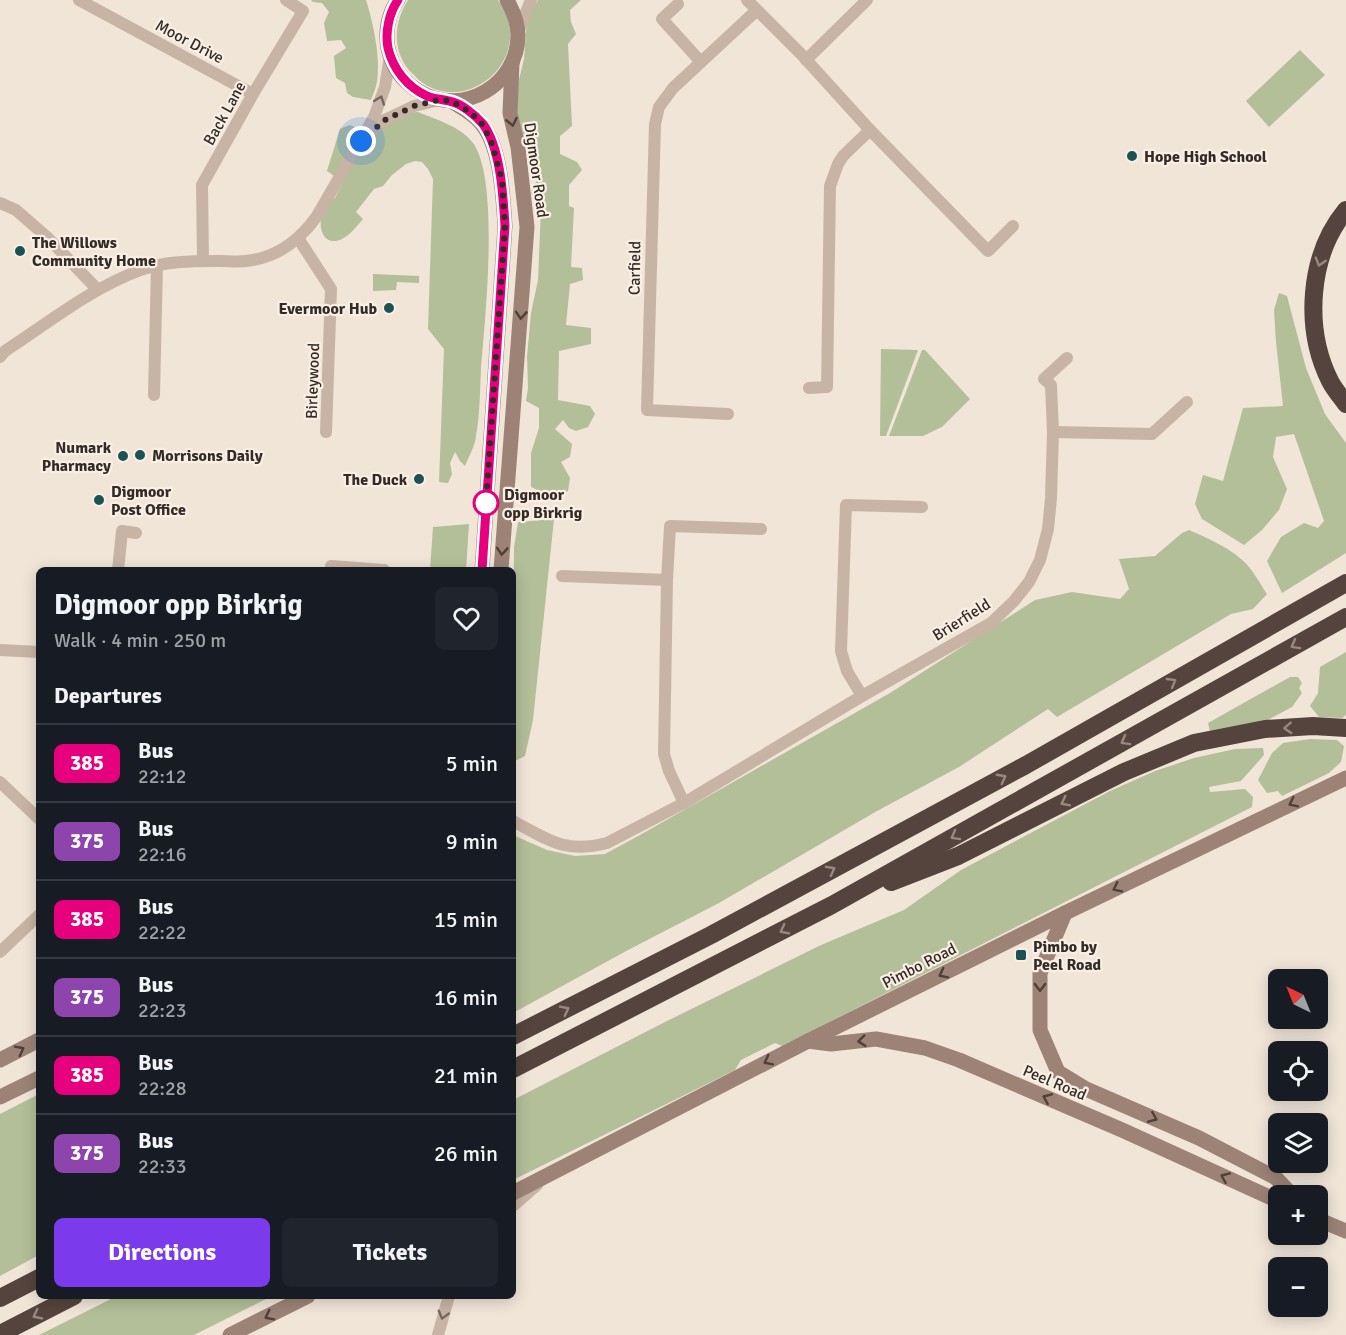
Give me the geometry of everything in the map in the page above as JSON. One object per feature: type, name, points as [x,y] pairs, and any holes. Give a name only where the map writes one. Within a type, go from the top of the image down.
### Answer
[{"type":"highway","points":[[1346,210],[1327,240],[1318,267],[1313,294],[1313,323],[1322,360],[1330,382],[1346,404]]},
{"type":"highway","points":[[1310,603],[1346,578]]},
{"type":"highway","points":[[516,1034],[722,930],[1026,765],[1346,583]]},
{"type":"highway","points":[[516,1067],[832,905],[1346,617]]},
{"type":"highway","points":[[832,905],[958,856],[1124,772],[1194,743],[1265,729],[1313,726],[1346,728]]},
{"type":"highway","points":[[0,1298],[36,1280]]},
{"type":"highway","points":[[0,1334],[68,1299]]},
{"type":"street","name":"Moor Drive","points":[[79,0],[253,94]]},
{"type":"street","name":"Back Lane","points":[[203,261],[202,185],[303,11],[286,0]]},
{"type":"street","points":[[384,0],[389,18]]},
{"type":"street","points":[[398,0],[389,18],[387,30],[390,56],[398,73],[411,87],[470,112],[482,124],[491,141],[502,180],[505,226],[482,567]]},
{"type":"street","points":[[507,0],[514,14],[518,33]]},
{"type":"street","points":[[518,33],[531,0]]},
{"type":"street","points":[[747,0],[988,251],[1013,226]]},
{"type":"street","points":[[806,60],[867,0]]},
{"type":"street","points":[[678,4],[662,20],[701,62]]},
{"type":"street","name":"Carfield","points":[[728,414],[647,410],[655,124],[665,98],[757,10]]},
{"type":"street","name":"Digmoor Road","points":[[501,567],[527,228],[518,147],[510,113],[512,63],[517,48],[518,33]]},
{"type":"street","points":[[0,357],[5,351],[97,289],[139,270],[180,261],[246,261],[266,257],[285,248],[298,238],[317,216],[374,117],[385,87],[390,56]]},
{"type":"street","points":[[361,141],[385,120],[414,106],[445,100],[470,99],[487,91],[501,79],[512,63]]},
{"type":"street","points":[[808,388],[827,387],[830,186],[843,156],[870,130]]},
{"type":"street","points":[[0,203],[16,210],[48,238],[97,289]]},
{"type":"street","name":"Birleywood","points":[[298,238],[332,289],[326,432]]},
{"type":"street","points":[[154,395],[156,266]]},
{"type":"street","name":"Brierfield","points":[[516,822],[550,841],[564,845],[595,847],[607,843],[684,803],[862,696],[991,623],[1014,601],[1029,582],[1040,560],[1048,529],[1053,432],[1051,385],[1044,379],[1066,358]]},
{"type":"street","points":[[1053,432],[1152,434],[1187,402]]},
{"type":"street","points":[[862,696],[847,671],[840,651],[846,505],[921,507]]},
{"type":"street","points":[[684,803],[664,754],[670,526],[761,529]]},
{"type":"street","points":[[118,567],[122,531],[136,533]]},
{"type":"street","points":[[562,576],[667,580]]},
{"type":"street","points":[[0,650],[36,651]]},
{"type":"street","name":"Pimbo Road","points":[[516,1192],[808,1041],[1065,913],[1346,778]]},
{"type":"street","points":[[0,782],[36,816]]},
{"type":"street","name":"Peel Road","points":[[1065,913],[1040,973],[1040,1030],[1058,1072],[1086,1089],[1199,1138],[1276,1178],[1283,1185]]},
{"type":"street","points":[[0,952],[36,918]]},
{"type":"street","name":"Peel Road","points":[[808,1041],[831,1044],[876,1039],[926,1047],[1122,1130],[1268,1196]]},
{"type":"street","points":[[0,1060],[36,1042]]},
{"type":"street","points":[[0,1097],[36,1079]]},
{"type":"street","points":[[516,1203],[550,1175]]},
{"type":"street","points":[[1328,1224],[1346,1231]]},
{"type":"street","points":[[230,1335],[302,1299]]},
{"type":"street","points":[[438,1335],[448,1299]]},
{"type":"green space","points":[[311,0],[366,0],[374,29],[378,62],[377,82],[371,100],[353,97],[347,93],[345,83],[336,78],[334,56],[346,48],[341,40],[327,41],[324,23],[329,12],[322,3]]},
{"type":"green space","points":[[408,0],[498,0],[506,14],[510,30],[508,48],[502,64],[491,77],[477,86],[461,91],[444,92],[428,86],[409,70],[399,52],[398,25]]},
{"type":"green space","points":[[538,0],[581,0],[570,10],[571,22],[576,34],[568,44],[572,126],[560,136],[560,154],[577,162],[582,170],[569,185],[569,206],[574,208],[571,267],[582,268],[583,280],[570,284],[566,325],[591,328],[591,344],[559,351],[558,400],[590,406],[595,414],[588,427],[576,431],[569,428],[563,420],[555,429],[572,444],[570,457],[561,462],[570,478],[568,491],[555,498],[531,487],[531,453],[539,428],[539,408],[526,401],[527,357],[531,313],[538,280],[541,208],[531,193],[539,176],[518,133],[515,96],[524,59],[527,19]]},
{"type":"green space","points":[[1300,50],[1325,75],[1269,127],[1246,101]]},
{"type":"green space","points":[[418,112],[448,124],[468,137],[481,161],[486,187],[489,251],[477,428],[474,444],[465,466],[455,452],[450,463],[452,474],[448,483],[439,482],[444,349],[428,329],[433,179],[428,169],[422,162],[415,161],[406,164],[383,186],[374,189],[356,212],[363,219],[351,233],[342,239],[334,241],[327,239],[321,227],[323,210],[335,198],[343,182],[327,171],[340,129],[350,125],[373,135],[405,113]]},
{"type":"green space","points":[[373,274],[419,276],[419,283],[397,282],[396,290],[373,291]]},
{"type":"green space","points":[[1279,293],[1287,296],[1306,368],[1325,414],[1346,443],[1346,553],[1282,593],[1267,561],[1281,537],[1304,523],[1318,528],[1324,521],[1294,434],[1276,437],[1273,457],[1287,489],[1279,510],[1262,530],[1244,545],[1202,519],[1195,504],[1203,475],[1223,481],[1243,408],[1283,406],[1274,310]]},
{"type":"green space","points":[[881,349],[918,350],[886,436],[880,436]]},
{"type":"green space","points":[[922,350],[925,350],[970,399],[942,427],[923,436],[889,436]]},
{"type":"green space","points":[[554,519],[533,720],[525,756],[516,760],[516,567],[514,567],[514,547],[518,522]]},
{"type":"green space","points":[[469,524],[466,567],[430,567],[433,527]]},
{"type":"green space","points":[[1189,530],[1229,550],[1249,567],[1267,594],[1253,609],[1231,614],[1057,717],[1048,709],[959,767],[877,811],[719,903],[516,1011],[516,836],[547,850],[575,856],[605,854],[890,693],[1035,600],[1072,592],[1120,599],[1129,589],[1119,559],[1155,556],[1182,533]]},
{"type":"green space","points":[[1346,652],[1346,715],[1342,718],[1319,717],[1310,706],[1318,693],[1320,667]]},
{"type":"green space","points":[[1290,677],[1298,677],[1302,683],[1299,688],[1302,693],[1292,707],[1266,721],[1210,732],[1208,723]]},
{"type":"green space","points":[[1310,739],[1337,740],[1344,746],[1341,762],[1329,773],[1282,796],[1278,791],[1267,793],[1258,780],[1272,753],[1283,743]]},
{"type":"green space","points":[[1263,748],[1264,755],[1241,781],[1209,787],[1210,792],[1245,789],[1253,797],[1252,807],[782,1046],[775,1043],[741,1060],[735,1070],[516,1179],[516,1098],[821,945],[904,910],[961,870],[1110,791],[1155,771],[1194,758],[1235,749]]},
{"type":"green space","points":[[36,1096],[36,1257],[0,1276],[0,1114]]},
{"type":"green space","points":[[111,1299],[266,1299],[194,1335],[39,1335]]},
{"type":"bus line","name":"385","points":[[398,0],[389,18],[387,30],[390,56],[398,73],[411,87],[439,100],[451,101],[470,112],[482,124],[491,141],[502,180],[505,226],[482,567]]},
{"type":"place","name":"Hope High School","points":[[1132,156]]},
{"type":"place","name":"The Willows Community Home","points":[[20,251]]},
{"type":"place","name":"Evermoor Hub","points":[[389,308]]},
{"type":"place","name":"Morrisons Daily","points":[[140,455]]},
{"type":"place","name":"Numark Pharmacy","points":[[123,456]]},
{"type":"place","name":"The Duck","points":[[419,479]]},
{"type":"place","name":"Digmoor Post Office","points":[[99,500]]},
{"type":"place","name":"Digmoor opp Birkrig","points":[[486,503]]},
{"type":"place","name":"Pimbo by Peel Road","points":[[1021,955]]},
{"type":"route","points":[[361,141],[385,120],[414,106],[439,100],[451,101],[470,112],[482,124],[491,141],[502,180],[505,226],[486,503]]}]
